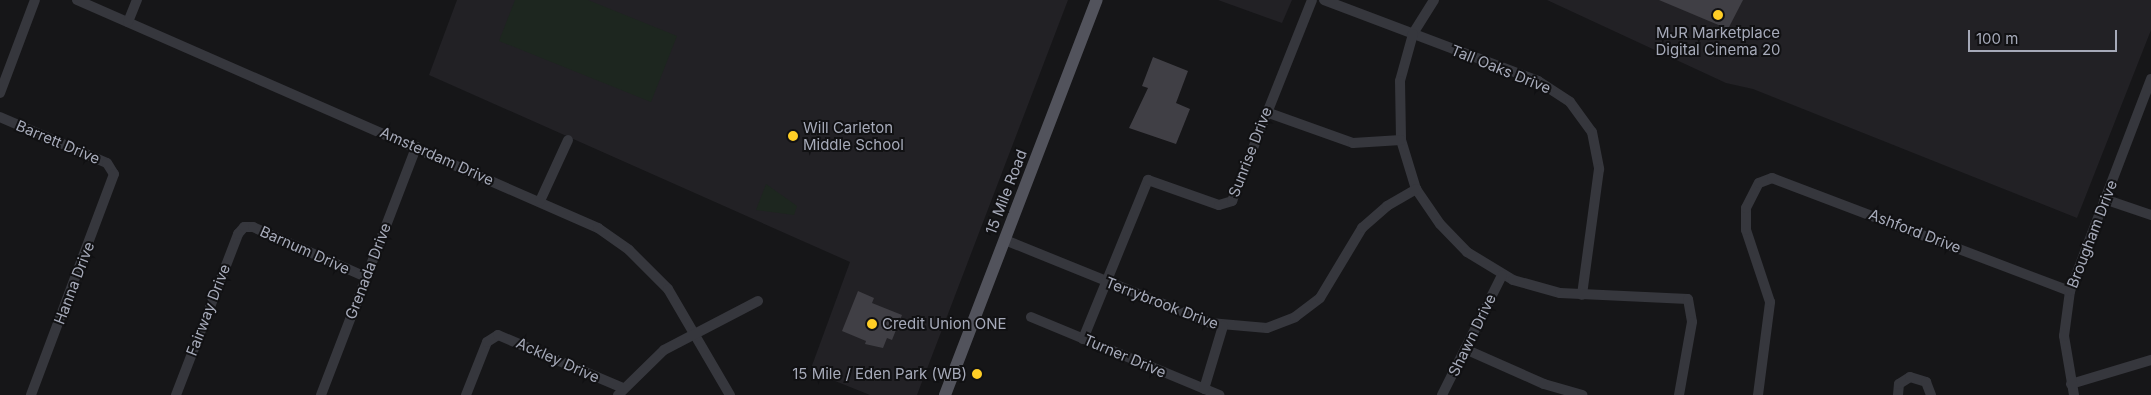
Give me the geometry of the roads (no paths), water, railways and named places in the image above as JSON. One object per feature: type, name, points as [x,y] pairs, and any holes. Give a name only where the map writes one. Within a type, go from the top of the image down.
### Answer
[{"type":"main road","name":"15 Mile Road","points":[[946,395],[1097,0]]},
{"type":"street","points":[[0,93],[35,0]]},
{"type":"street","name":"Amsterdam Drive","points":[[77,0],[598,228],[630,250],[668,289],[730,395]]},
{"type":"street","points":[[128,22],[137,0]]},
{"type":"street","name":"Sunrise Drive","points":[[1083,338],[1148,180],[1229,204],[1312,0]]},
{"type":"street","name":"Tall Oaks Drive","points":[[1324,0],[1538,81],[1560,92],[1581,114],[1592,132],[1599,169],[1582,296]]},
{"type":"street","points":[[1434,0],[1413,34],[1400,81],[1401,140],[1416,189],[1446,232],[1502,275],[1544,290],[1582,296],[1688,299],[1692,322],[1679,395]]},
{"type":"street","name":"Brougham Drive","points":[[2074,395],[2064,336],[2070,291],[2151,79]]},
{"type":"street","points":[[1266,112],[1353,143],[1401,140]]},
{"type":"street","name":"Barrett Drive","points":[[0,117],[113,170]]},
{"type":"street","points":[[540,201],[568,140]]},
{"type":"street","name":"Grenada Drive","points":[[321,395],[416,147]]},
{"type":"street","name":"Hanna Drive","points":[[31,395],[113,170]]},
{"type":"street","name":"Ashford Drive","points":[[1758,395],[1769,290],[1746,221],[1748,201],[1759,183],[1772,178],[1792,183],[2070,291]]},
{"type":"street","name":"Terrybrook Drive","points":[[1005,240],[1106,282],[1223,326],[1267,328],[1309,307],[1325,290],[1362,228],[1387,206],[1416,189]]},
{"type":"street","points":[[2104,199],[2151,215]]},
{"type":"street","name":"Barnum Drive","points":[[244,227],[252,226],[366,276]]},
{"type":"street","name":"Fairway Drive","points":[[176,395],[238,234],[244,227]]},
{"type":"street","name":"Shawn Drive","points":[[1442,395],[1502,275]]},
{"type":"street","points":[[620,392],[651,359],[694,333],[758,301]]},
{"type":"street","name":"Turner Drive","points":[[1031,317],[1219,395]]},
{"type":"street","points":[[1204,389],[1223,326]]},
{"type":"street","name":"Ackley Drive","points":[[466,395],[493,336],[502,335],[620,392]]},
{"type":"street","points":[[1465,349],[1544,384],[1582,395]]},
{"type":"street","points":[[2071,384],[2151,360]]},
{"type":"street","points":[[1898,395],[1903,380],[1910,377],[1929,384],[1931,395]]},
{"type":"place","name":"MJR Marketplace Digital Cinema 20","points":[[1718,15]]},
{"type":"place","name":"Will Carleton Middle School","points":[[793,136]]},
{"type":"place","name":"Credit Union ONE","points":[[872,324]]},
{"type":"place","name":"15 Mile / Eden Park (WB)","points":[[977,374]]}]
